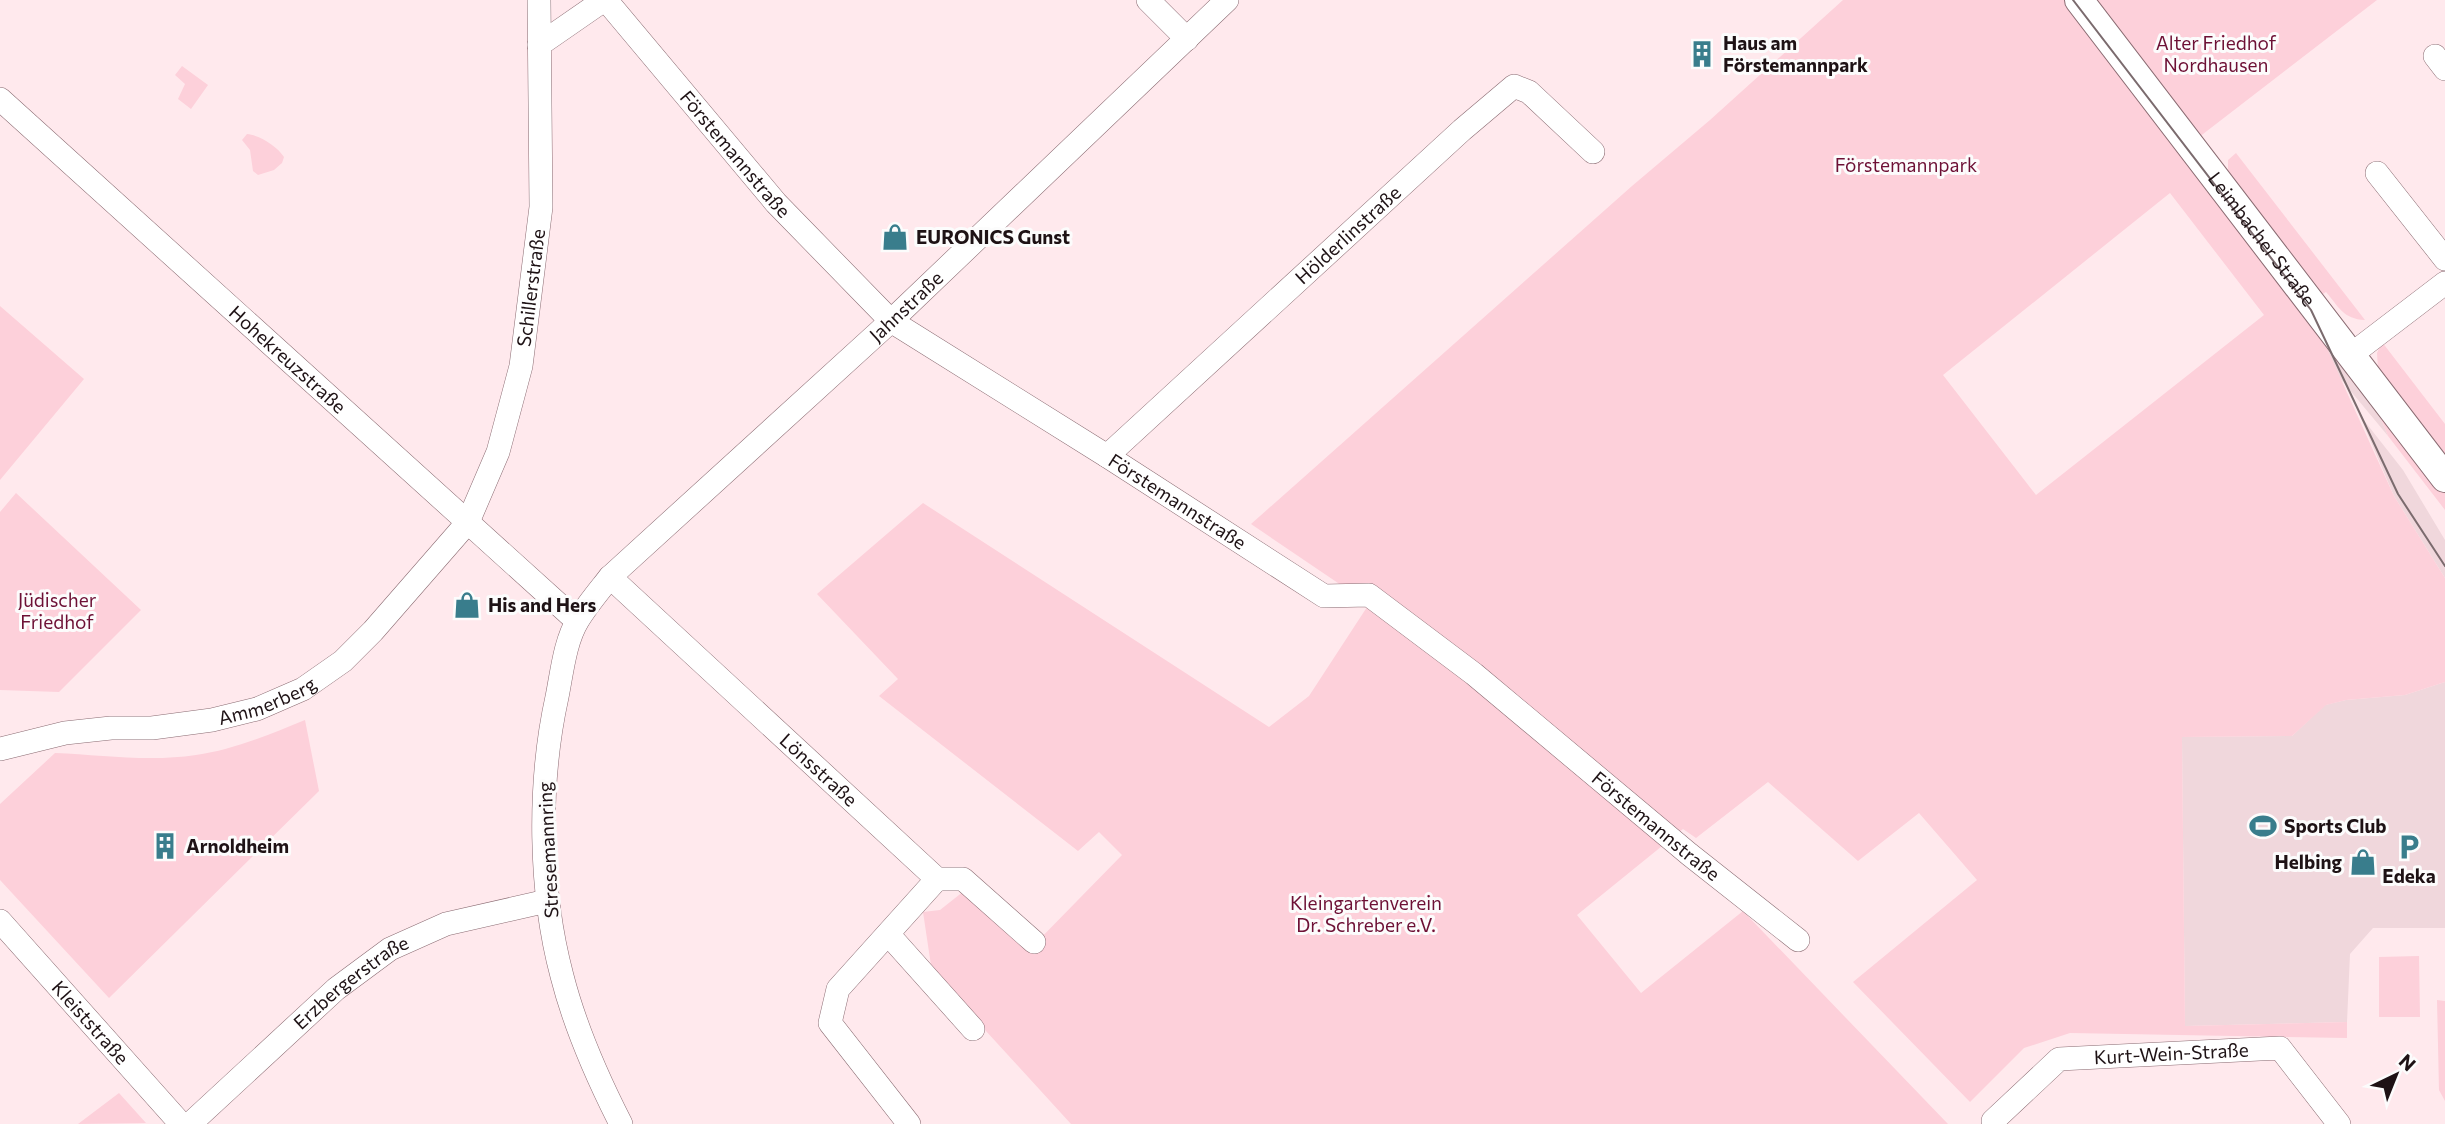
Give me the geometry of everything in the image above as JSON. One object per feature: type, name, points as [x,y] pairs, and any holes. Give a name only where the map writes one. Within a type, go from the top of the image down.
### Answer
[{"type":"street","name":"Schillerstraße","points":[[468,522],[498,452],[521,366],[541,207],[539,0]]},
{"type":"street","points":[[539,45],[605,0]]},
{"type":"street","name":"Förstemannstraße","points":[[605,0],[776,203],[891,321],[1324,596],[1369,595],[1474,674],[1689,854],[1798,940]]},
{"type":"street","points":[[1148,0],[1187,38]]},
{"type":"street","name":"Jahnstraße","points":[[610,577],[891,321],[1227,0]]},
{"type":"street","name":"Leimbacher Straße","points":[[2079,0],[2445,478]]},
{"type":"street","name":"Hölderlinstraße","points":[[1107,456],[1462,130],[1514,86],[1529,92],[1593,152]]},
{"type":"street","name":"Hohekreuzstraße","points":[[0,99],[577,621]]},
{"type":"street","points":[[2377,173],[2445,259]]},
{"type":"street","points":[[2352,354],[2445,283]]},
{"type":"street","name":"Ammerberg","points":[[0,749],[65,733],[111,728],[152,728],[212,720],[257,709],[303,689],[343,661],[373,631],[468,522]]},
{"type":"street","name":"Stresemannring","points":[[610,577],[577,621],[567,649],[553,713],[543,783],[547,901],[561,975],[577,1026],[621,1124]]},
{"type":"street","name":"Lönsstraße","points":[[610,577],[937,879]]},
{"type":"street","points":[[909,1124],[830,1023],[838,989],[937,879],[963,879],[1034,942]]},
{"type":"street","name":"Erzbergerstraße","points":[[190,1124],[336,989],[390,949],[446,924],[547,901]]},
{"type":"street","name":"Kleiststraße","points":[[0,920],[181,1124]]},
{"type":"street","points":[[888,934],[973,1029]]},
{"type":"street","name":"Kurt-Wein-Straße","points":[[1993,1121],[2059,1059],[2280,1048],[2339,1124]]},
{"type":"shaded area","points":[[2319,331],[2370,392],[2388,436],[2339,377]]},
{"type":"shaded area","points":[[2359,414],[2403,470],[2445,540],[2445,578],[2394,496]]},
{"type":"shaded area","points":[[2445,682],[2445,928],[2373,928],[2350,954],[2347,1022],[2185,1026],[2182,737],[2292,736],[2325,705],[2346,700],[2405,695]]},
{"type":"green space","points":[[1843,0],[2377,0],[2181,151],[2319,331],[2394,496],[2445,578],[2445,682],[2405,695],[2346,700],[2326,705],[2292,736],[2182,737],[2185,1026],[2347,1022],[2347,1038],[2070,1033],[2024,1048],[1970,1102],[1853,982],[1977,880],[1919,813],[1858,861],[1768,782],[1696,838],[1683,829],[1577,915],[1641,993],[1743,911],[1948,1124],[1071,1124],[932,972],[923,912],[940,910],[964,891],[1031,948],[1122,855],[1099,832],[1078,851],[879,696],[898,679],[817,594],[923,503],[1269,727],[1309,696],[1369,604],[1251,524]],"holes":[[[2170,193],[2264,315],[2036,495],[1943,375]]]},
{"type":"green space","points":[[182,66],[208,85],[191,109],[178,99],[185,84],[175,75]]},
{"type":"green space","points":[[247,134],[262,139],[277,149],[284,157],[282,163],[274,170],[258,175],[253,171],[250,150],[242,140]]},
{"type":"green space","points":[[2236,153],[2365,320],[2346,315],[2326,292],[2320,296],[2228,174],[2228,160]]},
{"type":"green space","points":[[0,306],[84,379],[0,480]]},
{"type":"green space","points":[[2382,342],[2445,424],[2445,461],[2378,369],[2377,353]]},
{"type":"green space","points":[[2370,392],[2445,491],[2445,510],[2388,436]]},
{"type":"green space","name":"Jüdischer Friedhof","points":[[16,493],[141,610],[59,692],[0,690],[0,512]]},
{"type":"green space","points":[[305,720],[319,791],[109,998],[0,880],[0,804],[55,753],[143,758],[196,755],[238,745]]},
{"type":"green space","points":[[2419,956],[2420,1017],[2379,1017],[2379,957]]},
{"type":"green space","points":[[2437,1000],[2445,1001],[2445,1101],[2439,1090]]},
{"type":"green space","points":[[119,1093],[146,1123],[78,1124]]},
{"type":"tram line","points":[[2073,0],[2311,310],[2398,494],[2445,566]]},
{"type":"place","name":"Haus am Förstemannpark","points":[[1702,54]]},
{"type":"place","name":"EURONICS Gunst","points":[[895,237]]},
{"type":"place","name":"His and Hers","points":[[467,605]]},
{"type":"place","name":"Sports Club","points":[[2263,826]]},
{"type":"place","name":"Arnoldheim","points":[[165,846]]},
{"type":"place","name":"Edeka","points":[[2409,847]]},
{"type":"place","name":"Helbing","points":[[2363,862]]},
{"type":"park label","name":"Alter Friedhof Nordhausen","points":[[2216,54]]},
{"type":"park label","name":"Förstemannpark","points":[[1906,165]]},
{"type":"park label","name":"Kleingartenverein Dr. Schreber e.V.","points":[[1366,914]]}]
